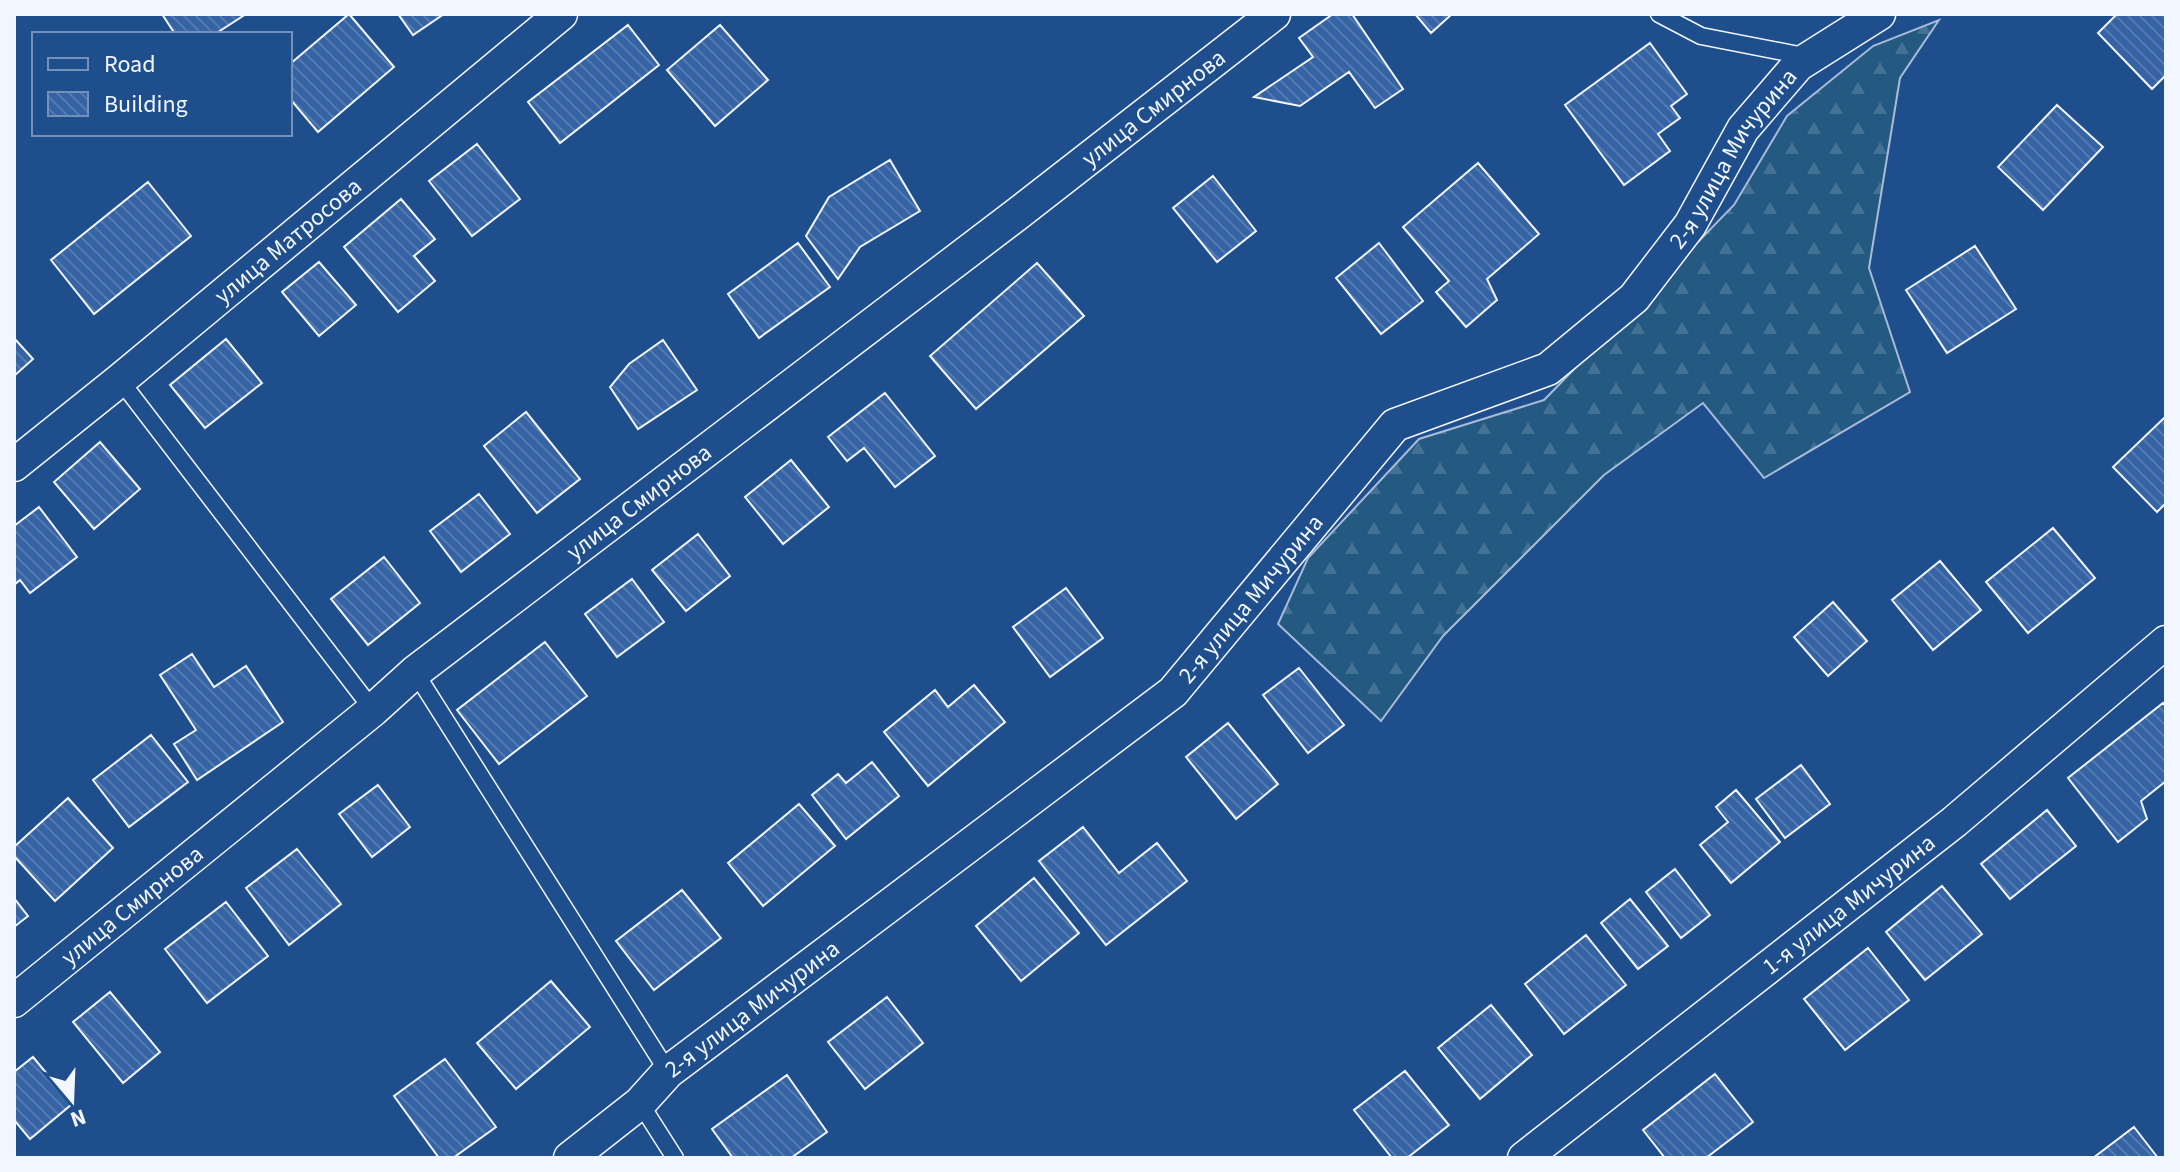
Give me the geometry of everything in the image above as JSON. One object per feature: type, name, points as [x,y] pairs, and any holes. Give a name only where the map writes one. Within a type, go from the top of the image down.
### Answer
[{"type":"street","name":"улица Матросова","points":[[14,465],[561,14]]},
{"type":"street","name":"улица Смирнова","points":[[14,1001],[373,710],[415,672],[1016,215],[1274,14]]},
{"type":"street","name":"2-я улица Мичурина","points":[[570,1158],[640,1103],[668,1072],[1173,692],[1395,425],[1548,369],[1634,298],[1690,225],[1743,129],[1798,65],[1879,14]]},
{"type":"street","name":"1-я улица Мичурина","points":[[1524,1158],[1954,822],[2166,642]]},
{"type":"lane","points":[[1659,14],[1701,36],[1811,57]]},
{"type":"lane","points":[[120,380],[373,710]]},
{"type":"lane","points":[[415,672],[668,1072]]},
{"type":"lane","points":[[640,1103],[675,1158]]},
{"type":"green space","points":[[1939,20],[1900,78],[1869,268],[1910,392],[1764,478],[1703,403],[1604,475],[1443,636],[1381,721],[1278,624],[1308,558],[1419,439],[1544,400],[1734,205],[1787,116],[1873,46]]},
{"type":"building","points":[[162,14],[246,14],[218,32],[174,32]]},
{"type":"building","points":[[349,14],[394,67],[318,132],[292,101],[292,62]]},
{"type":"building","points":[[398,14],[444,14],[413,35]]},
{"type":"building","points":[[1333,14],[1352,14],[1403,89],[1375,108],[1349,72],[1300,106],[1254,97],[1313,57],[1299,38]]},
{"type":"building","points":[[1415,14],[1452,14],[1431,33]]},
{"type":"building","points":[[2117,14],[2166,14],[2166,75],[2152,89],[2098,33]]},
{"type":"building","points":[[628,25],[659,65],[560,143],[528,102]]},
{"type":"building","points":[[720,25],[768,80],[715,126],[667,70]]},
{"type":"building","points":[[1650,43],[1687,94],[1671,106],[1680,118],[1658,134],[1670,151],[1624,185],[1565,105]]},
{"type":"building","points":[[2057,105],[2103,147],[2043,210],[1998,167]]},
{"type":"building","points":[[477,144],[520,199],[472,236],[429,181]]},
{"type":"building","points":[[890,160],[920,211],[860,247],[838,279],[806,236],[829,197]]},
{"type":"building","points":[[1478,163],[1539,234],[1487,279],[1497,300],[1466,327],[1436,292],[1449,281],[1403,227]]},
{"type":"building","points":[[1213,176],[1256,231],[1217,262],[1173,208]]},
{"type":"building","points":[[148,182],[191,236],[94,314],[51,260]]},
{"type":"building","points":[[401,199],[435,239],[414,256],[435,281],[398,312],[344,247]]},
{"type":"building","points":[[798,243],[830,287],[759,338],[728,294]]},
{"type":"building","points":[[1379,243],[1423,301],[1381,334],[1336,278]]},
{"type":"building","points":[[1975,246],[2016,309],[1947,353],[1906,290]]},
{"type":"building","points":[[319,262],[356,305],[319,336],[282,292]]},
{"type":"building","points":[[1037,263],[1084,316],[976,409],[930,356]]},
{"type":"building","points":[[14,338],[33,359],[14,376]]},
{"type":"building","points":[[226,339],[262,383],[205,428],[170,385]]},
{"type":"building","points":[[663,340],[697,390],[638,429],[610,387],[629,364]]},
{"type":"building","points":[[885,393],[935,456],[895,487],[864,448],[847,461],[828,437]]},
{"type":"building","points":[[526,412],[580,479],[537,513],[484,446]]},
{"type":"building","points":[[2164,418],[2166,503],[2157,512],[2113,467]]},
{"type":"building","points":[[100,442],[140,489],[94,529],[54,482]]},
{"type":"building","points":[[791,460],[829,507],[783,544],[745,497]]},
{"type":"building","points":[[479,494],[510,534],[461,572],[430,531]]},
{"type":"building","points":[[39,507],[77,557],[30,593],[20,580],[14,585],[14,526]]},
{"type":"building","points":[[2053,528],[2095,578],[2028,633],[1986,582]]},
{"type":"building","points":[[698,534],[730,576],[686,611],[652,570]]},
{"type":"building","points":[[384,557],[420,603],[368,645],[331,599]]},
{"type":"building","points":[[1940,561],[1981,610],[1933,650],[1892,600]]},
{"type":"building","points":[[632,579],[664,622],[617,657],[585,614]]},
{"type":"building","points":[[1066,588],[1103,638],[1050,677],[1013,627]]},
{"type":"building","points":[[1833,602],[1867,641],[1828,676],[1794,637]]},
{"type":"building","points":[[545,642],[587,696],[499,764],[457,710]]},
{"type":"building","points":[[192,654],[214,687],[246,666],[283,722],[197,780],[174,744],[196,730],[160,675]]},
{"type":"building","points":[[1299,668],[1344,725],[1308,753],[1263,695]]},
{"type":"building","points":[[974,685],[1005,722],[928,786],[884,732],[935,690],[948,707]]},
{"type":"building","points":[[2163,703],[2166,707],[2166,781],[2141,801],[2147,819],[2118,842],[2068,778]]},
{"type":"building","points":[[1228,723],[1278,784],[1236,819],[1186,757]]},
{"type":"building","points":[[151,735],[188,782],[129,827],[93,780]]},
{"type":"building","points":[[872,762],[899,796],[846,839],[812,795],[838,774],[846,783]]},
{"type":"building","points":[[1801,765],[1830,804],[1785,838],[1756,799]]},
{"type":"building","points":[[378,785],[410,827],[372,857],[339,814]]},
{"type":"building","points":[[1736,790],[1780,842],[1731,883],[1700,845],[1728,822],[1716,807]]},
{"type":"building","points":[[68,798],[113,848],[55,901],[14,856],[14,847]]},
{"type":"building","points":[[799,804],[835,846],[763,906],[728,863]]},
{"type":"building","points":[[2047,810],[2076,846],[2010,899],[1981,864]]},
{"type":"building","points":[[1083,827],[1119,873],[1157,843],[1187,881],[1106,945],[1039,861]]},
{"type":"building","points":[[297,849],[341,904],[289,945],[246,888]]},
{"type":"building","points":[[1675,869],[1710,915],[1681,938],[1646,892]]},
{"type":"building","points":[[1034,878],[1079,933],[1021,981],[976,926]]},
{"type":"building","points":[[1942,886],[1982,934],[1925,980],[1886,932]]},
{"type":"building","points":[[682,890],[721,938],[654,990],[616,941]]},
{"type":"building","points":[[14,898],[28,916],[14,927]]},
{"type":"building","points":[[1630,899],[1668,946],[1638,969],[1601,923]]},
{"type":"building","points":[[226,902],[268,956],[207,1003],[165,949]]},
{"type":"building","points":[[1586,935],[1626,985],[1564,1034],[1525,984]]},
{"type":"building","points":[[1868,948],[1909,1000],[1845,1050],[1804,999]]},
{"type":"building","points":[[551,981],[590,1027],[516,1089],[477,1043]]},
{"type":"building","points":[[110,992],[160,1052],[123,1083],[73,1022]]},
{"type":"building","points":[[887,997],[923,1043],[865,1089],[828,1042]]},
{"type":"building","points":[[1491,1005],[1532,1055],[1480,1099],[1438,1048]]},
{"type":"building","points":[[33,1057],[72,1104],[30,1139],[14,1120],[14,1072]]},
{"type":"building","points":[[445,1059],[496,1127],[453,1158],[439,1158],[394,1096]]},
{"type":"building","points":[[1405,1071],[1449,1125],[1407,1158],[1392,1158],[1354,1110]]},
{"type":"building","points":[[1715,1074],[1753,1122],[1706,1158],[1665,1158],[1643,1130]]},
{"type":"building","points":[[787,1075],[827,1132],[791,1158],[733,1158],[712,1129]]},
{"type":"building","points":[[2134,1127],[2158,1158],[2093,1158]]}]
